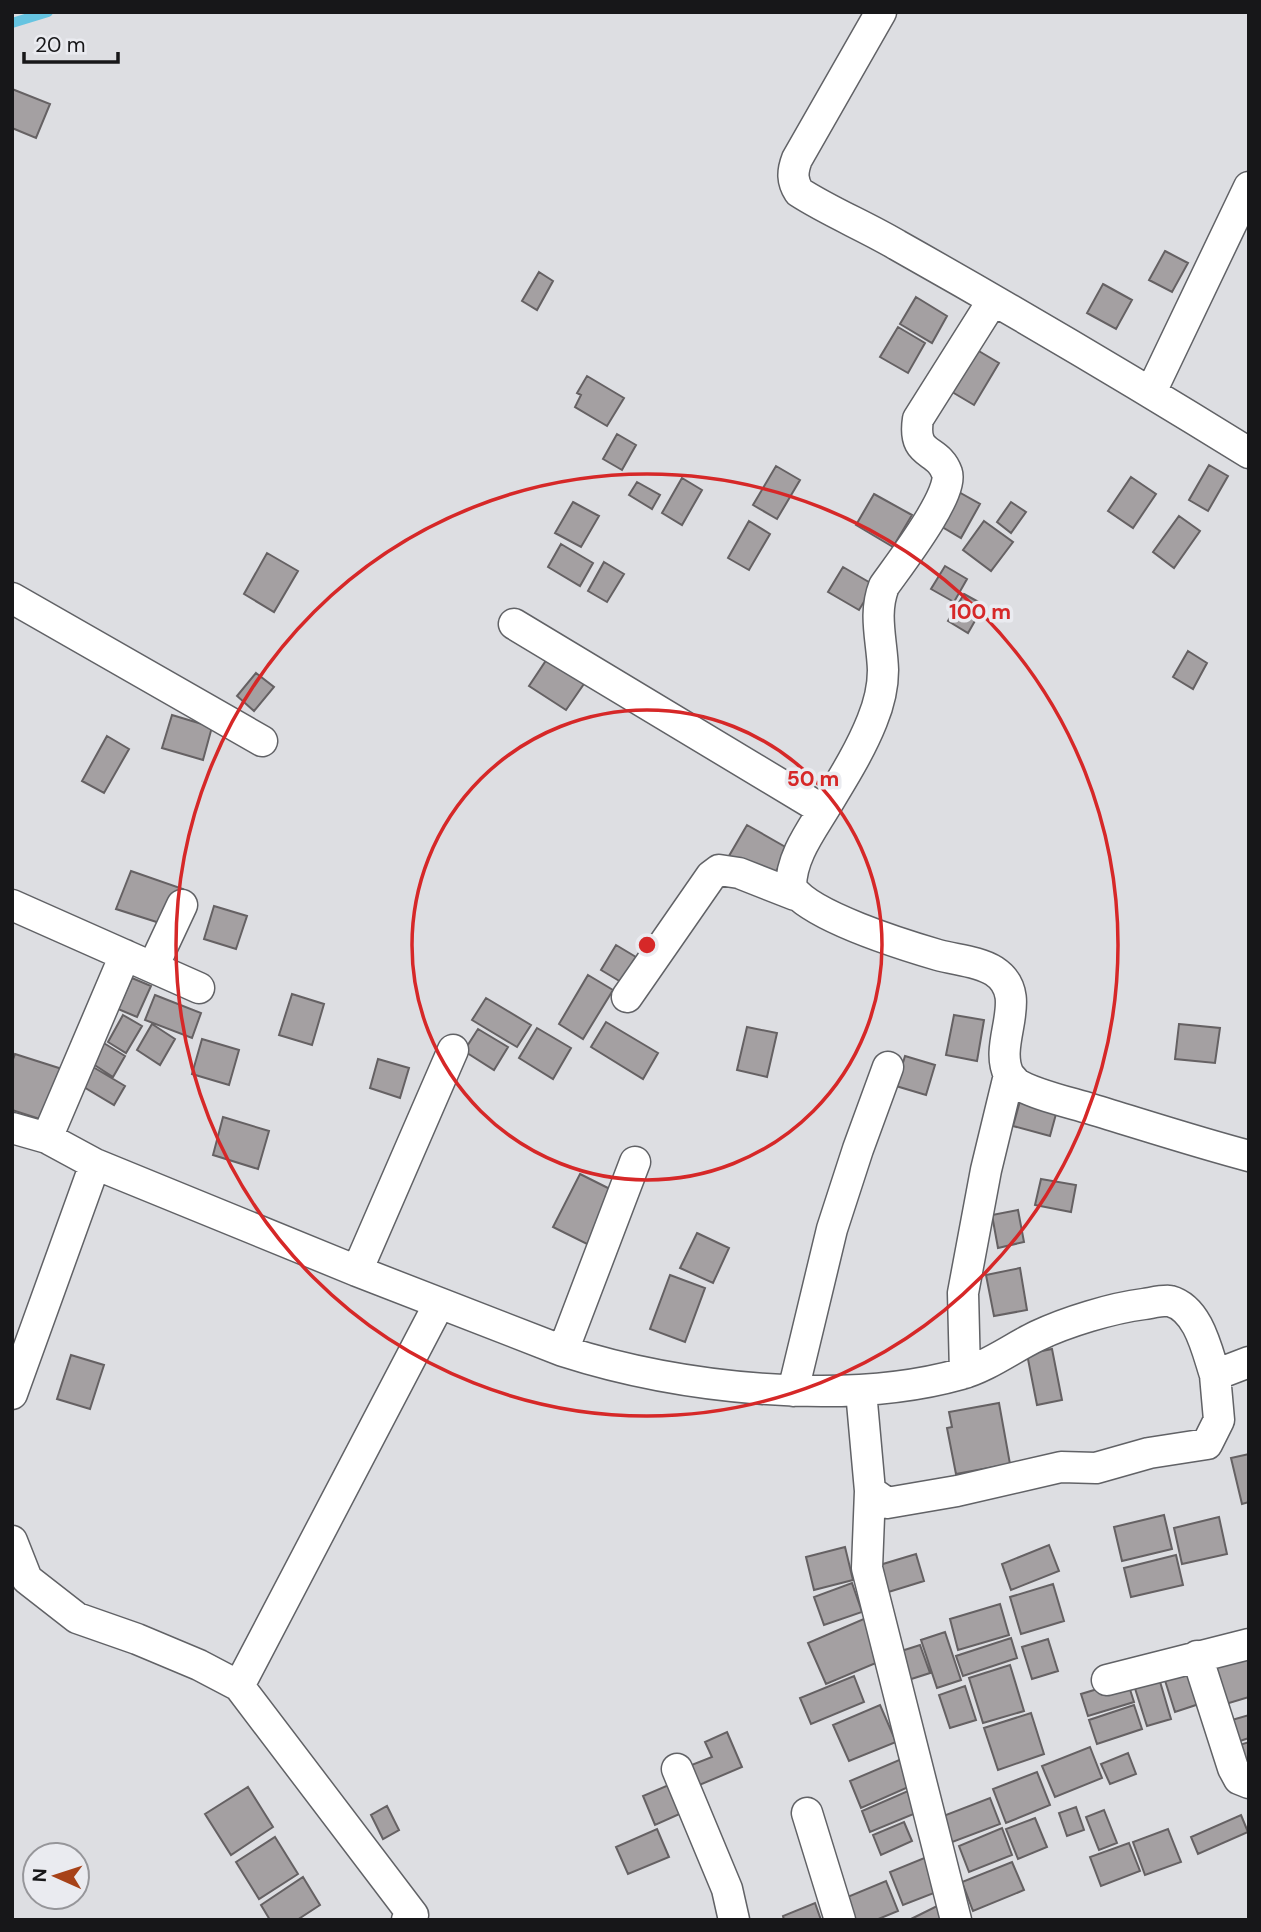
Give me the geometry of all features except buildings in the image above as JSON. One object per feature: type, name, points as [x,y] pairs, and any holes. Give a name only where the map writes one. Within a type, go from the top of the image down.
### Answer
[{"type":"street","points":[[881,12],[797,159],[793,170],[793,184],[799,192],[886,238],[993,300],[1249,453]]},
{"type":"street","points":[[1151,392],[1249,187]]},
{"type":"street","points":[[795,895],[790,887],[794,863],[863,744],[881,697],[883,669],[877,610],[879,597],[948,486],[947,473],[939,461],[919,443],[916,432],[918,419],[993,300]]},
{"type":"street","points":[[12,598],[262,741]]},
{"type":"street","points":[[513,624],[823,810]]},
{"type":"street","points":[[627,997],[711,876],[719,870],[739,873],[795,895],[820,910],[887,939],[980,965],[1002,977],[1007,984],[1012,1004],[1006,1059],[1009,1075],[986,1170],[963,1293],[965,1373]]},
{"type":"street","points":[[12,905],[199,988]]},
{"type":"street","points":[[153,967],[182,905]]},
{"type":"street","points":[[47,1138],[125,955]]},
{"type":"street","points":[[358,1271],[453,1050]]},
{"type":"street","points":[[793,1391],[832,1229],[888,1067]]},
{"type":"street","points":[[1009,1075],[1016,1083],[1034,1091],[1249,1157]]},
{"type":"street","points":[[12,1128],[47,1138],[95,1164],[439,1304],[563,1351],[609,1366],[643,1372],[793,1391],[861,1391],[933,1381],[965,1373],[1040,1335],[1122,1307],[1169,1301],[1198,1324],[1215,1375],[1219,1420],[1207,1444],[1149,1453],[1096,1468],[1061,1467],[957,1491],[887,1503],[870,1491]]},
{"type":"street","points":[[563,1351],[635,1162]]},
{"type":"street","points":[[12,1394],[95,1164]]},
{"type":"street","points":[[239,1686],[439,1304]]},
{"type":"street","points":[[1215,1375],[1249,1362]]},
{"type":"street","points":[[861,1391],[870,1491],[867,1568],[956,1920]]},
{"type":"street","points":[[12,1541],[27,1579],[77,1618],[200,1665],[239,1686],[413,1915],[407,1920]]},
{"type":"street","points":[[1107,1680],[1249,1644]]},
{"type":"street","points":[[1197,1656],[1233,1768],[1239,1779],[1249,1783]]},
{"type":"street","points":[[677,1769],[727,1889],[734,1920]]},
{"type":"street","points":[[807,1813],[840,1920]]},
{"type":"waterway","points":[[12,23],[48,12]]}]
